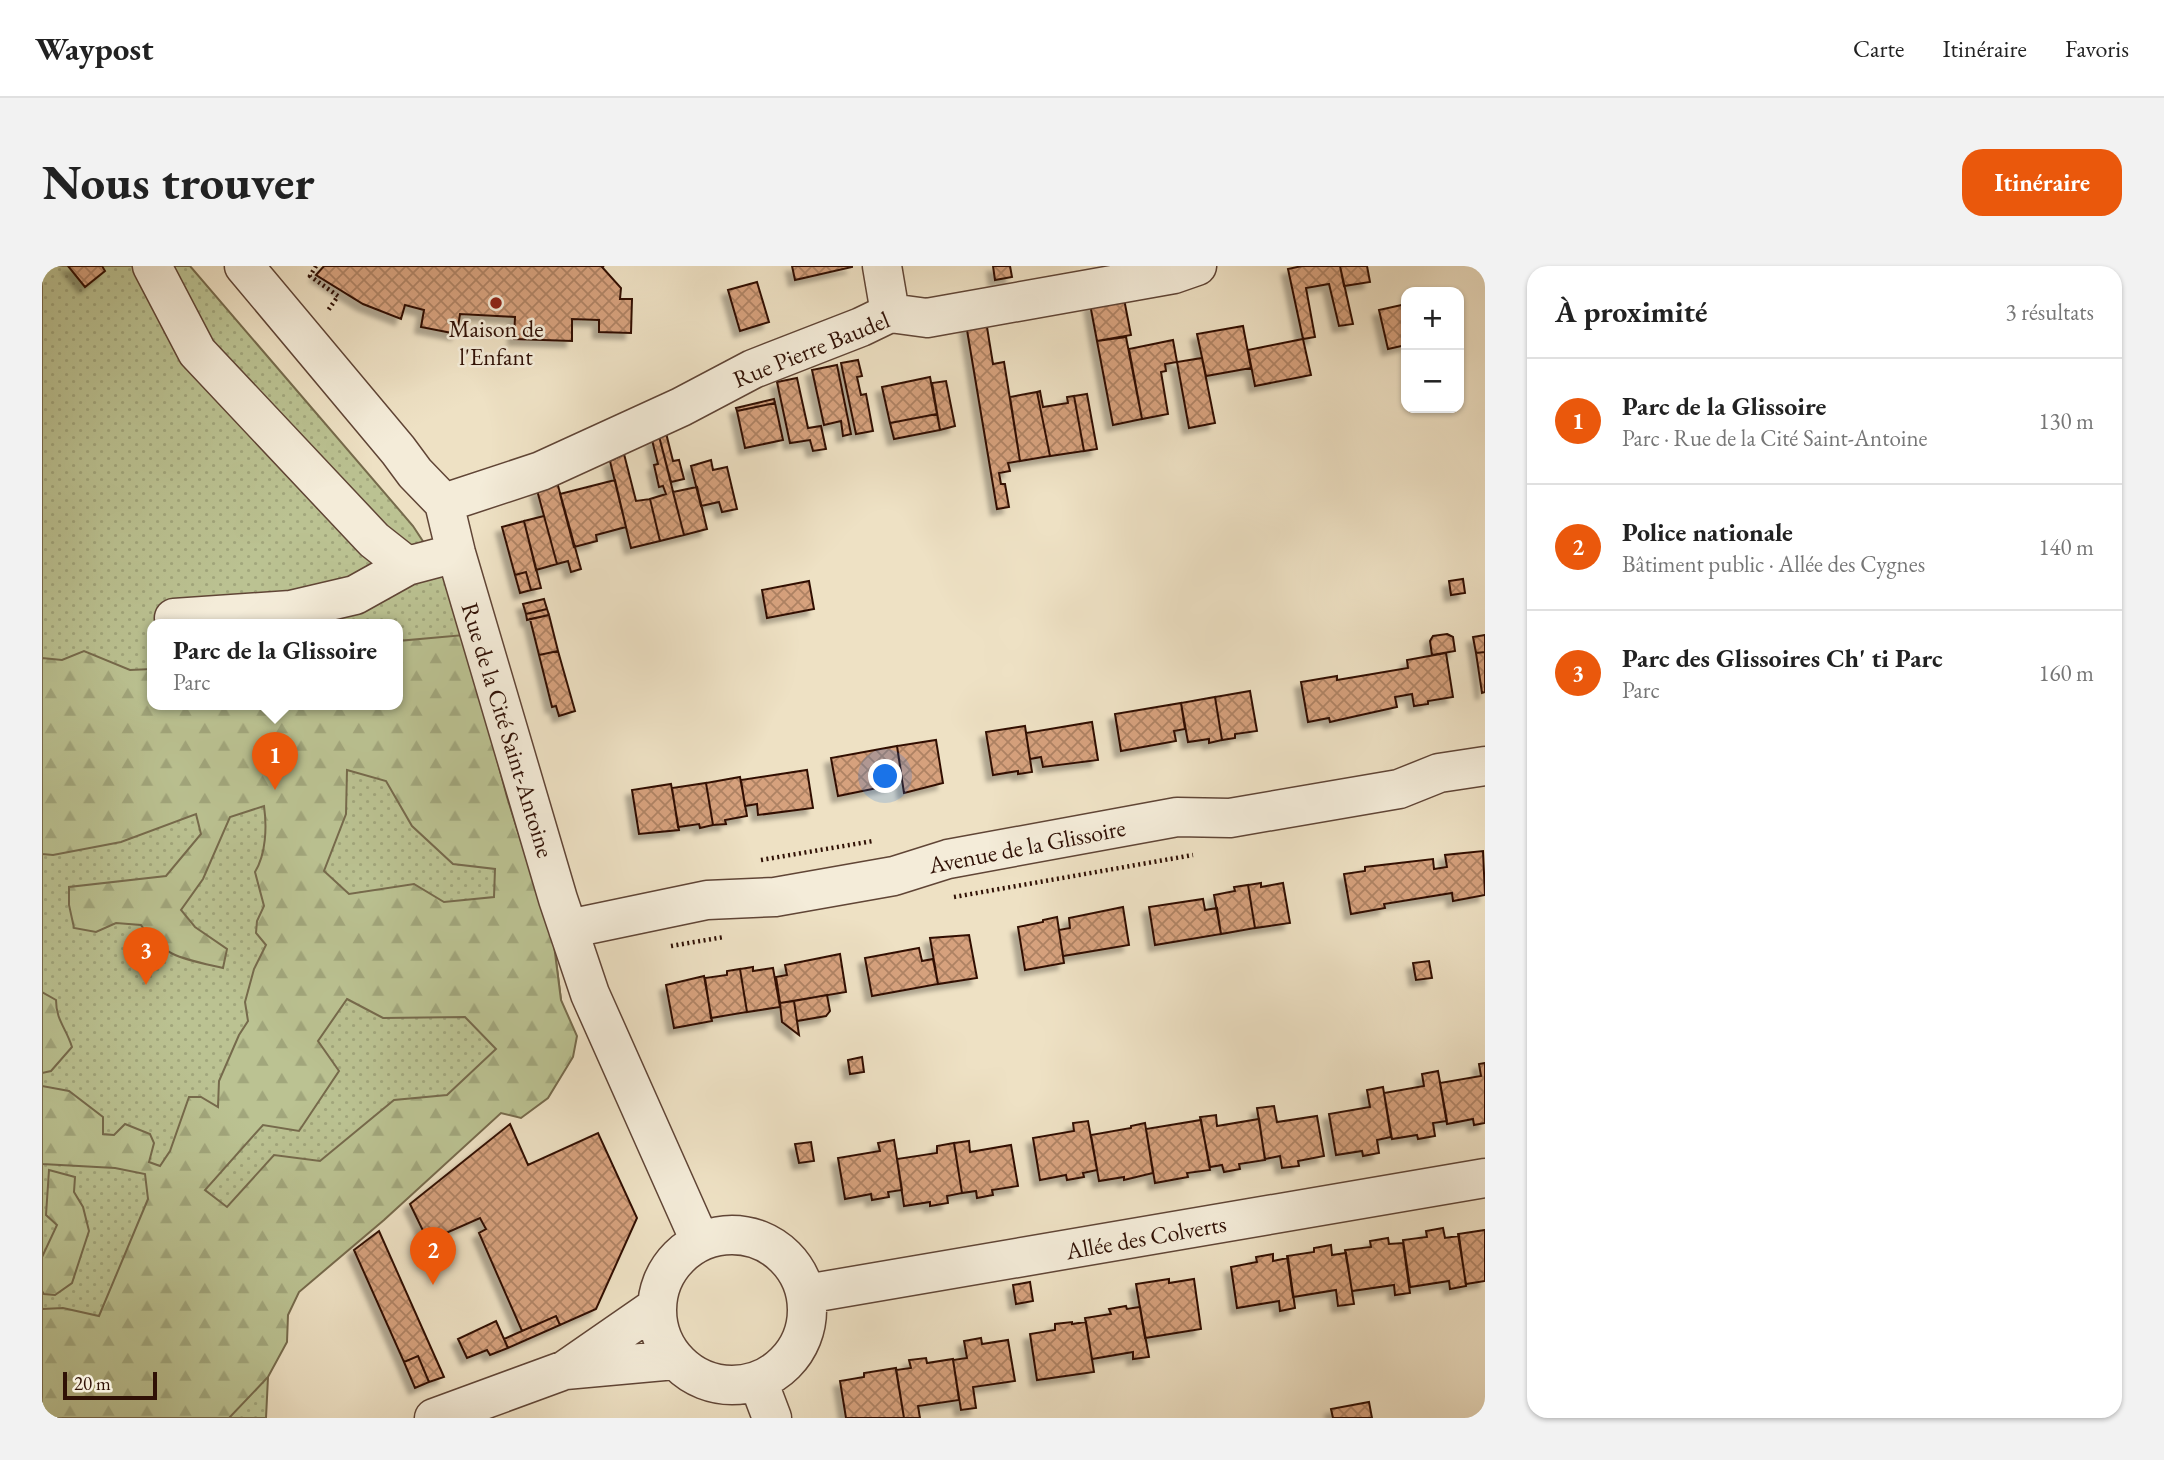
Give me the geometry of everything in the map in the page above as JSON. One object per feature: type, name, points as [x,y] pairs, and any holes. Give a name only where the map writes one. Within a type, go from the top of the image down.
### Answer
[{"type":"street","points":[[152,266],[197,352],[374,540],[407,566]]},
{"type":"street","points":[[244,266],[415,473],[444,503]]},
{"type":"street","points":[[882,266],[890,313]]},
{"type":"street","name":"Rue Pierre Baudel","points":[[444,503],[541,471],[681,407],[753,369],[890,313],[927,317],[1174,274],[1197,266]]},
{"type":"street","name":"Rue de la Cité Saint-Antoine","points":[[444,503],[456,553],[568,929],[597,1013],[700,1241]]},
{"type":"street","points":[[174,618],[290,610],[355,595],[407,566],[456,553]]},
{"type":"street","name":"Avenue de la Glissoire","points":[[568,929],[707,900],[775,897],[881,878],[948,859],[1177,817],[1230,818],[1399,789],[1439,773],[1485,766]]},
{"type":"street","name":"Allée des Colverts","points":[[806,1294],[1485,1178]]},
{"type":"street","points":[[733,1234],[766,1242],[792,1263],[806,1294],[807,1321],[798,1347],[781,1367],[758,1381],[728,1385],[699,1378],[675,1360],[660,1334],[656,1307],[662,1280],[677,1257],[700,1241],[733,1234]]},
{"type":"street","points":[[434,1418],[565,1370],[656,1307]]},
{"type":"street","points":[[565,1370],[675,1360]]},
{"type":"street","points":[[758,1381],[772,1418]]},
{"type":"path","points":[[948,898],[1196,855]]},
{"type":"path","points":[[659,949],[727,937]]},
{"type":"green space","points":[[42,266],[190,266],[413,526],[447,578],[554,945],[561,1000],[271,1316],[266,1418],[42,1418]]},
{"type":"green space","points":[[464,635],[507,797],[554,945],[561,1000],[577,1036],[573,1057],[548,1098],[521,1118],[501,1113],[384,1220],[299,1292],[288,1315],[287,1342],[268,1377],[229,1418],[42,1418],[42,1309],[63,1308],[99,1316],[148,1199],[145,1174],[115,1168],[42,1164],[42,1086],[69,1091],[103,1117],[103,1134],[114,1135],[125,1124],[150,1134],[154,1143],[149,1162],[160,1166],[170,1151],[189,1097],[201,1097],[218,1107],[219,1081],[248,1021],[245,1002],[254,969],[266,945],[256,933],[257,921],[264,906],[255,872],[265,840],[264,806],[230,817],[203,879],[181,910],[195,927],[227,949],[223,968],[176,956],[157,944],[141,925],[116,923],[96,932],[74,928],[69,905],[69,887],[166,876],[201,834],[196,814],[121,842],[53,855],[42,854],[42,658],[62,660],[84,651],[130,670],[147,669],[147,710],[403,710],[403,641]],"holes":[[[347,770],[386,781],[412,826],[453,864],[495,869],[494,897],[444,902],[414,884],[349,894],[324,871],[346,814]],[[347,999],[383,1018],[465,1017],[496,1049],[447,1095],[394,1100],[320,1161],[274,1155],[227,1207],[205,1190],[263,1125],[299,1131],[339,1071],[318,1041]]]},
{"type":"green space","points":[[42,992],[56,1000],[59,1019],[72,1047],[51,1071],[42,1073]]},
{"type":"green space","points":[[49,1170],[75,1177],[74,1192],[83,1207],[89,1231],[72,1283],[55,1295],[44,1294],[42,1291],[42,1257],[57,1225],[46,1215]]},
{"type":"building","points":[[68,266],[102,266],[105,271],[85,287]]},
{"type":"building","name":"Maison de l'Enfant","points":[[324,266],[604,266],[602,267],[621,288],[620,299],[632,299],[631,333],[599,332],[599,320],[572,319],[572,341],[514,339],[515,317],[460,314],[457,334],[421,327],[424,310],[405,305],[401,319],[363,304],[316,275]]},
{"type":"building","points":[[792,266],[852,266],[852,267],[795,280]]},
{"type":"building","points":[[993,266],[1010,266],[1012,277],[995,280]]},
{"type":"building","points":[[1302,266],[1340,266],[1353,324],[1339,326],[1329,284],[1306,288],[1315,337],[1303,339],[1288,269]]},
{"type":"building","points":[[1340,266],[1367,266],[1370,282],[1344,286]]},
{"type":"building","points":[[757,282],[769,322],[740,331],[728,290]]},
{"type":"building","points":[[1124,299],[1131,335],[1097,341],[1090,304]]},
{"type":"building","points":[[1401,305],[1401,346],[1388,349],[1379,310]]},
{"type":"building","points":[[986,321],[993,364],[1004,362],[1020,461],[1008,463],[1010,471],[999,473],[1001,484],[1005,484],[1009,507],[997,509],[966,324]]},
{"type":"building","points":[[1243,326],[1251,368],[1206,376],[1197,334]]},
{"type":"building","points":[[1126,337],[1142,419],[1113,425],[1097,341]]},
{"type":"building","points":[[1303,339],[1311,375],[1255,386],[1248,350]]},
{"type":"building","points":[[1173,340],[1177,362],[1165,364],[1166,371],[1161,372],[1168,414],[1142,419],[1129,349]]},
{"type":"building","points":[[1202,358],[1215,423],[1189,428],[1177,362]]},
{"type":"building","points":[[858,360],[862,376],[857,377],[861,395],[866,394],[873,431],[856,434],[841,363]]},
{"type":"building","points":[[837,365],[851,434],[843,436],[841,421],[824,425],[812,370]]},
{"type":"building","points":[[930,377],[937,414],[890,423],[882,387]]},
{"type":"building","points":[[797,378],[808,428],[821,426],[826,449],[813,451],[810,440],[790,443],[777,382]]},
{"type":"building","points":[[946,381],[955,426],[940,430],[932,383]]},
{"type":"building","points":[[1040,391],[1043,407],[1068,403],[1067,397],[1074,396],[1084,451],[1050,456],[1037,392]]},
{"type":"building","points":[[1037,392],[1050,456],[1020,461],[1010,397]]},
{"type":"building","points":[[1087,394],[1097,449],[1084,451],[1074,396]]},
{"type":"building","points":[[774,399],[775,403],[737,411],[736,408]]},
{"type":"building","points":[[775,403],[783,440],[745,448],[737,411]]},
{"type":"building","points":[[937,414],[940,430],[894,439],[890,423]]},
{"type":"building","points":[[666,433],[673,461],[679,460],[684,479],[671,482],[659,436]]},
{"type":"building","points":[[659,436],[684,535],[660,541],[650,499],[666,494],[663,486],[659,487],[654,465],[658,464],[652,440]]},
{"type":"building","points":[[624,454],[636,501],[650,499],[660,541],[631,548],[610,461]]},
{"type":"building","points":[[711,460],[713,470],[727,467],[737,509],[722,512],[719,502],[701,506],[691,466]]},
{"type":"building","points":[[615,480],[626,527],[596,535],[597,541],[574,547],[560,494]]},
{"type":"building","points":[[557,482],[581,569],[571,572],[568,561],[557,564],[537,490]]},
{"type":"building","points":[[697,487],[707,529],[684,535],[673,492]]},
{"type":"building","points":[[544,516],[557,564],[536,570],[524,521]]},
{"type":"building","points":[[524,521],[541,588],[531,590],[526,572],[515,575],[502,527]]},
{"type":"building","points":[[526,572],[531,590],[520,593],[515,575]]},
{"type":"building","points":[[1463,579],[1465,593],[1451,595],[1449,581]]},
{"type":"building","points":[[809,581],[814,609],[767,618],[762,590]]},
{"type":"building","points":[[544,599],[547,609],[526,614],[523,604]]},
{"type":"building","points":[[547,609],[549,615],[527,620],[526,614]]},
{"type":"building","points":[[549,615],[558,651],[539,655],[530,619]]},
{"type":"building","points":[[1447,634],[1453,637],[1455,651],[1432,655],[1430,641],[1433,636]]},
{"type":"building","points":[[1485,635],[1485,652],[1476,653],[1473,637]]},
{"type":"building","points":[[558,651],[575,711],[559,716],[556,706],[552,707],[539,655]]},
{"type":"building","points":[[1485,652],[1485,692],[1482,693],[1476,653]]},
{"type":"building","points":[[1446,653],[1453,697],[1414,706],[1412,694],[1395,697],[1397,707],[1330,722],[1329,718],[1308,722],[1301,682],[1337,676],[1337,680],[1408,668],[1407,660]]},
{"type":"building","points":[[1250,691],[1257,731],[1235,734],[1235,738],[1222,740],[1215,697]]},
{"type":"building","points":[[1215,697],[1222,740],[1209,743],[1209,739],[1188,742],[1181,703]]},
{"type":"building","points":[[1181,703],[1185,729],[1174,731],[1176,741],[1121,751],[1115,714]]},
{"type":"building","points":[[1092,722],[1098,760],[1043,767],[1041,757],[1030,759],[1026,733]]},
{"type":"building","points":[[1025,726],[1032,772],[993,775],[986,732]]},
{"type":"building","points":[[936,740],[943,783],[904,793],[897,746]]},
{"type":"building","points":[[897,746],[901,772],[890,774],[892,785],[838,796],[831,758]]},
{"type":"building","points":[[807,770],[813,808],[758,815],[757,804],[745,806],[741,780]]},
{"type":"building","points":[[740,777],[747,816],[725,820],[726,824],[713,825],[706,783]]},
{"type":"building","points":[[706,783],[713,825],[700,828],[699,824],[678,827],[672,788]]},
{"type":"building","points":[[671,784],[679,830],[639,834],[632,790]]},
{"type":"building","points":[[1483,851],[1485,895],[1453,901],[1452,893],[1384,904],[1385,908],[1351,914],[1344,874],[1365,871],[1365,867],[1433,859],[1434,869],[1447,867],[1445,855]]},
{"type":"building","points":[[1261,883],[1261,887],[1283,883],[1290,923],[1255,928],[1248,885]]},
{"type":"building","points":[[1248,885],[1255,928],[1221,934],[1214,895]]},
{"type":"building","points":[[1203,899],[1205,910],[1217,908],[1221,934],[1155,945],[1149,907]]},
{"type":"building","points":[[1123,907],[1129,945],[1063,956],[1059,930],[1070,928],[1069,918]]},
{"type":"building","points":[[1057,917],[1064,963],[1025,970],[1018,927]]},
{"type":"building","points":[[969,935],[977,978],[938,984],[930,938]]},
{"type":"building","points":[[919,948],[922,961],[933,959],[938,984],[872,996],[865,958]]},
{"type":"building","points":[[840,954],[846,992],[780,1003],[776,977],[787,975],[785,965]]},
{"type":"building","points":[[1429,961],[1432,978],[1416,980],[1413,963]]},
{"type":"building","points":[[753,967],[753,971],[773,968],[780,1007],[747,1012],[740,969]]},
{"type":"building","points":[[740,969],[747,1012],[711,1018],[705,978],[727,975],[727,971]]},
{"type":"building","points":[[704,976],[712,1021],[674,1028],[666,985]]},
{"type":"building","points":[[827,995],[830,1011],[826,1016],[797,1021],[794,1001]]},
{"type":"building","points":[[794,1001],[799,1035],[782,1022],[780,1003]]},
{"type":"building","points":[[862,1057],[864,1072],[850,1074],[848,1060]]},
{"type":"building","points":[[1485,1063],[1485,1123],[1474,1125],[1473,1119],[1447,1124],[1440,1083],[1481,1076],[1479,1064]]},
{"type":"building","points":[[1438,1071],[1447,1121],[1433,1123],[1435,1136],[1418,1139],[1417,1135],[1392,1139],[1384,1093],[1424,1086],[1422,1074]]},
{"type":"building","points":[[1383,1087],[1391,1137],[1377,1140],[1379,1153],[1363,1156],[1362,1151],[1336,1155],[1329,1114],[1370,1107],[1367,1090]]},
{"type":"building","points":[[1274,1106],[1277,1122],[1317,1116],[1324,1156],[1298,1161],[1299,1166],[1282,1168],[1280,1156],[1265,1159],[1257,1108]]},
{"type":"building","points":[[1216,1115],[1217,1126],[1259,1119],[1265,1160],[1239,1164],[1240,1169],[1224,1172],[1222,1165],[1210,1167],[1200,1117]]},
{"type":"building","points":[[1201,1120],[1210,1170],[1187,1173],[1188,1177],[1155,1183],[1146,1129]]},
{"type":"building","points":[[1088,1121],[1097,1170],[1083,1173],[1084,1177],[1067,1180],[1066,1175],[1040,1180],[1033,1138],[1074,1131],[1073,1123]]},
{"type":"building","points":[[1145,1123],[1153,1173],[1124,1180],[1124,1177],[1099,1181],[1091,1135]]},
{"type":"building","points":[[510,1124],[528,1165],[598,1133],[637,1218],[596,1309],[560,1325],[556,1316],[522,1331],[479,1233],[486,1229],[480,1218],[428,1241],[410,1204]]},
{"type":"building","points":[[894,1140],[902,1190],[888,1192],[889,1197],[872,1200],[871,1194],[845,1199],[838,1158],[880,1151],[878,1143]]},
{"type":"building","points":[[969,1141],[970,1152],[1011,1145],[1018,1186],[992,1190],[993,1195],[977,1198],[976,1191],[962,1193],[954,1143]]},
{"type":"building","points":[[811,1142],[814,1161],[799,1163],[795,1144]]},
{"type":"building","points":[[954,1143],[962,1193],[947,1196],[948,1203],[930,1206],[930,1202],[904,1206],[897,1159],[937,1153],[937,1146]]},
{"type":"building","points":[[1443,1228],[1445,1238],[1459,1236],[1466,1286],[1450,1289],[1449,1281],[1410,1287],[1403,1240],[1427,1237],[1426,1231]]},
{"type":"building","points":[[1485,1230],[1485,1281],[1466,1284],[1458,1234]]},
{"type":"building","points":[[379,1231],[444,1377],[429,1382],[418,1356],[404,1362],[354,1250]]},
{"type":"building","points":[[1388,1238],[1389,1244],[1403,1243],[1410,1293],[1395,1295],[1394,1285],[1352,1291],[1345,1250],[1371,1247],[1370,1241]]},
{"type":"building","points":[[1331,1245],[1332,1255],[1346,1253],[1354,1304],[1338,1306],[1336,1290],[1293,1297],[1287,1256],[1314,1252],[1314,1248]]},
{"type":"building","points":[[1273,1254],[1273,1261],[1288,1258],[1295,1308],[1280,1311],[1279,1301],[1237,1308],[1231,1267],[1257,1262],[1256,1257]]},
{"type":"building","points":[[1169,1279],[1169,1283],[1194,1279],[1201,1329],[1145,1338],[1136,1284]]},
{"type":"building","points":[[1030,1282],[1033,1301],[1016,1304],[1013,1285]]},
{"type":"building","points":[[1126,1306],[1127,1309],[1140,1307],[1149,1357],[1133,1359],[1133,1352],[1092,1359],[1085,1318],[1111,1314],[1109,1309]]},
{"type":"building","points":[[556,1316],[560,1325],[508,1348],[504,1339]]},
{"type":"building","points":[[496,1321],[508,1348],[490,1355],[487,1350],[467,1358],[458,1339]]},
{"type":"building","points":[[1086,1322],[1094,1372],[1037,1380],[1030,1334],[1055,1330],[1055,1324]]},
{"type":"building","points":[[981,1338],[982,1344],[1008,1340],[1015,1381],[973,1387],[976,1408],[961,1410],[953,1360],[967,1358],[964,1341]]},
{"type":"building","points":[[418,1356],[429,1382],[415,1388],[404,1362]]},
{"type":"building","points":[[926,1358],[927,1363],[953,1359],[959,1400],[918,1406],[920,1418],[904,1418],[896,1370],[911,1368],[909,1360]]},
{"type":"building","points":[[896,1368],[904,1418],[846,1418],[840,1381],[864,1377],[864,1373]]},
{"type":"building","points":[[1369,1402],[1372,1418],[1333,1418],[1331,1409]]},
{"type":"place","name":"Maison de l'Enfant","points":[[496,303]]},
{"type":"place","name":"Parc de la Glissoire","points":[[275,790]]},
{"type":"place","name":"Parc des Glissoires Ch' ti Parc","points":[[146,985]]},
{"type":"place","name":"Police nationale","points":[[433,1285]]}]
